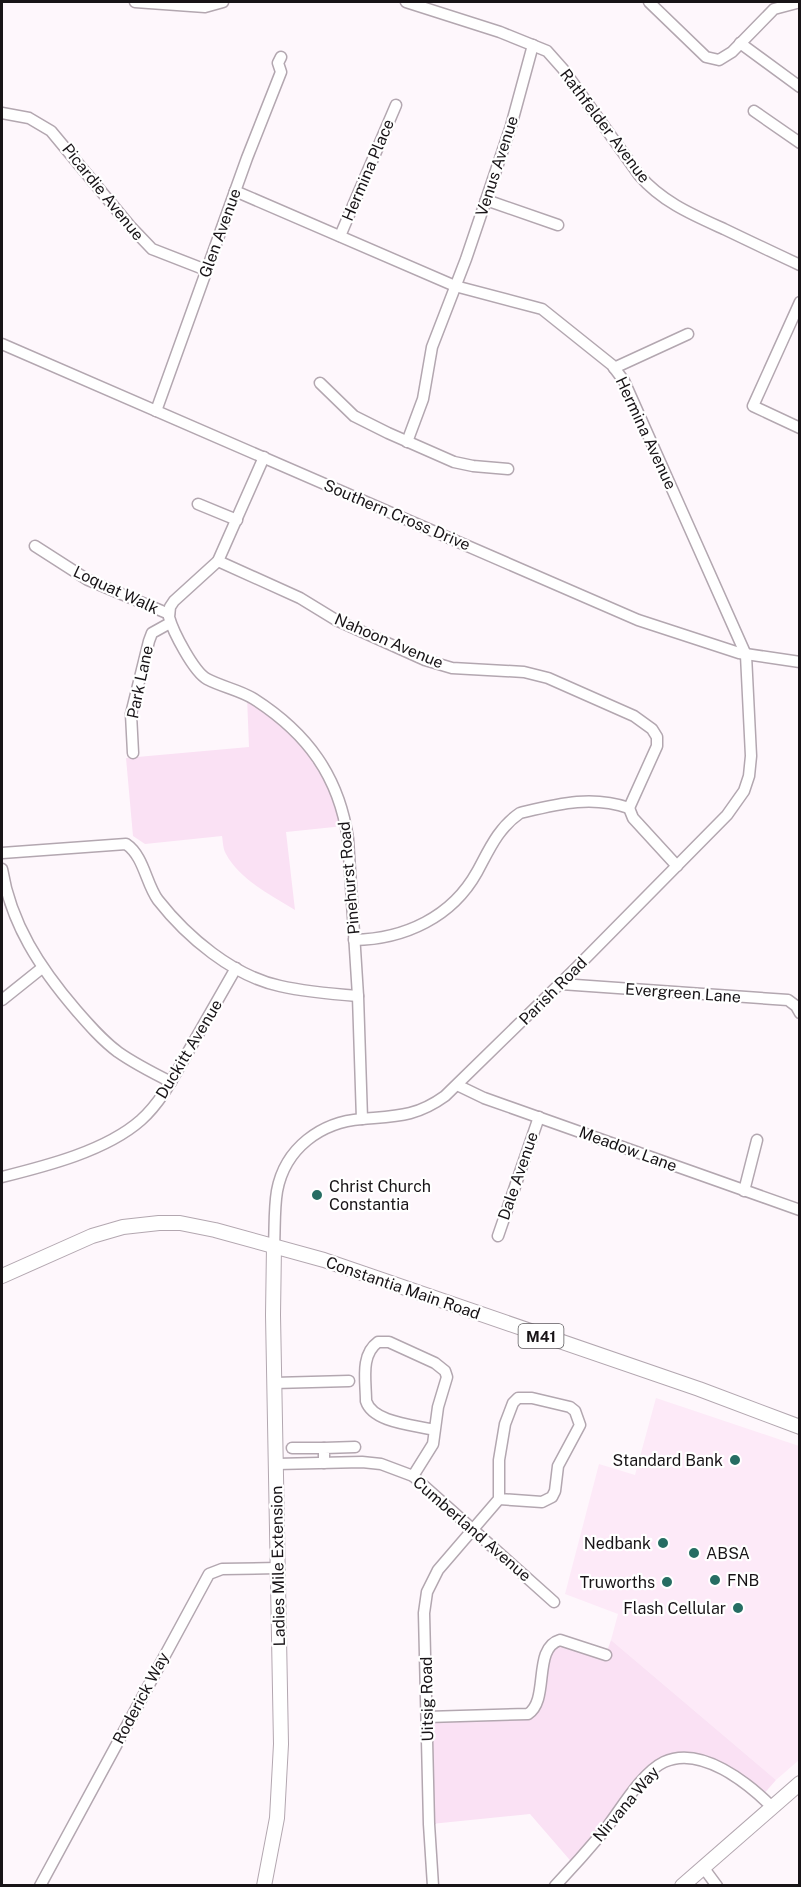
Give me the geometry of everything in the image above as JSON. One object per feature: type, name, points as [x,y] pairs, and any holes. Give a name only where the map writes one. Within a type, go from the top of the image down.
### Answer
[{"type":"main road","name":"Constantia Main Road","points":[[2,1276],[92,1236],[142,1224],[180,1223],[200,1226],[333,1264],[699,1389],[800,1427]]},
{"type":"main road","name":"Ladies Mile Extension","points":[[264,1886],[275,1831],[280,1773],[274,1246]]},
{"type":"main road","points":[[682,1886],[800,1783]]},
{"type":"street","points":[[135,2],[205,7],[223,2]]},
{"type":"street","name":"Rathfelder Avenue","points":[[406,2],[548,51],[639,175],[654,190],[669,202],[691,214],[800,265]]},
{"type":"street","points":[[649,2],[709,59],[724,59],[774,9],[800,2]]},
{"type":"street","points":[[740,43],[800,87]]},
{"type":"street","name":"Venus Avenue","points":[[407,442],[423,399],[427,366],[434,339],[511,126],[533,45]]},
{"type":"street","name":"Glen Avenue","points":[[156,411],[235,191],[281,72],[278,63],[281,57]]},
{"type":"street","name":"Hermina Place","points":[[340,236],[396,105]]},
{"type":"street","points":[[754,111],[800,143]]},
{"type":"street","name":"Picardie Avenue","points":[[2,113],[29,118],[51,131],[152,249],[206,270]]},
{"type":"street","name":"Hermina Avenue","points":[[235,191],[455,286],[542,309],[614,368],[624,381],[746,655]]},
{"type":"street","points":[[486,200],[558,225]]},
{"type":"street","points":[[800,302],[753,406],[800,428]]},
{"type":"street","points":[[614,368],[688,334]]},
{"type":"street","name":"Southern Cross Drive","points":[[2,344],[638,620],[746,655],[800,662]]},
{"type":"street","points":[[320,382],[360,419],[407,442],[454,462],[508,469]]},
{"type":"street","points":[[170,618],[170,607],[174,601],[218,561],[264,457]]},
{"type":"street","points":[[198,504],[237,520]]},
{"type":"street","name":"Loquat Walk","points":[[35,546],[88,580],[170,618]]},
{"type":"street","name":"Nahoon Avenue","points":[[218,561],[300,598],[336,620],[425,660],[452,668],[538,674],[633,716],[652,729],[657,737],[657,746],[629,808]]},
{"type":"street","name":"Park Lane","points":[[134,753],[131,714],[149,641],[152,633],[170,618]]},
{"type":"street","name":"Pinehurst Road","points":[[170,618],[201,675],[252,697],[295,730],[316,754],[334,786],[346,824],[358,996],[362,1119]]},
{"type":"street","name":"Parish Road","points":[[274,1246],[280,1177],[292,1156],[310,1136],[339,1123],[399,1116],[413,1113],[435,1103],[457,1085],[561,984],[727,815],[744,791],[749,776],[751,756],[746,655]]},
{"type":"street","points":[[354,940],[406,932],[431,921],[447,909],[475,876],[498,833],[520,813],[589,800],[612,802],[629,808],[633,818],[677,866]]},
{"type":"street","points":[[2,853],[123,844],[129,846],[154,894],[171,916],[195,938],[236,968],[262,981],[280,986],[358,996]]},
{"type":"street","points":[[2,869],[12,907],[42,968],[106,1042],[119,1053],[171,1082]]},
{"type":"street","points":[[2,1000],[42,968]]},
{"type":"street","name":"Duckitt Avenue","points":[[2,1177],[50,1163],[112,1140],[141,1120],[171,1082],[236,968]]},
{"type":"street","points":[[575,969],[586,986]]},
{"type":"street","name":"Evergreen Lane","points":[[561,984],[788,1000],[796,1006],[800,1013]]},
{"type":"street","name":"Meadow Lane","points":[[457,1085],[484,1098],[800,1210]]},
{"type":"street","name":"Dale Avenue","points":[[498,1236],[538,1117]]},
{"type":"street","points":[[744,1191],[757,1140]]},
{"type":"street","points":[[413,1476],[430,1450],[435,1430],[438,1407],[447,1382],[445,1371],[435,1363],[389,1342],[378,1342],[368,1353],[366,1362],[368,1407],[381,1418],[435,1430]]},
{"type":"street","points":[[274,1383],[349,1381]]},
{"type":"street","points":[[518,1398],[532,1398],[570,1407],[575,1411],[580,1425],[558,1466],[555,1491],[552,1497],[542,1502],[499,1499],[499,1460],[505,1424],[513,1403],[518,1398]]},
{"type":"street","points":[[292,1448],[355,1447]]},
{"type":"street","points":[[324,1448],[324,1463]]},
{"type":"street","name":"Cumberland Avenue","points":[[276,1464],[362,1462],[381,1464],[413,1476],[554,1602]]},
{"type":"street","name":"Uitsig Road","points":[[433,1886],[429,1824],[425,1602],[438,1570],[499,1499]]},
{"type":"street","name":"Roderick Way","points":[[40,1886],[203,1582],[209,1575],[222,1569],[278,1568]]},
{"type":"street","points":[[428,1717],[528,1714],[536,1706],[546,1654],[554,1642],[560,1640],[606,1654]]},
{"type":"street","name":"Nirvana Way","points":[[555,1886],[596,1840],[648,1774],[670,1760],[694,1759],[722,1768],[753,1788],[772,1807]]},
{"type":"street","points":[[703,1867],[717,1886]]},
{"type":"shaded area","points":[[247,697],[294,731],[332,787],[344,826],[286,832],[295,910],[239,872],[225,852],[222,836],[145,844],[133,836],[126,758],[249,747]]},
{"type":"shaded area","points":[[656,1398],[799,1446],[799,1760],[776,1780],[611,1640],[618,1614],[565,1594],[599,1464],[635,1475]]},
{"type":"shaded area","points":[[611,1640],[776,1780],[762,1796],[754,1789],[694,1760],[662,1764],[575,1866],[530,1814],[431,1824],[427,1717],[528,1714],[554,1642],[606,1654]]},
{"type":"place","name":"Christ Church Constantia","points":[[317,1195]]},
{"type":"place","name":"Standard Bank","points":[[735,1460]]},
{"type":"place","name":"Nedbank","points":[[663,1543]]},
{"type":"place","name":"ABSA","points":[[694,1553]]},
{"type":"place","name":"FNB","points":[[715,1580]]},
{"type":"place","name":"Truworths","points":[[667,1582]]},
{"type":"place","name":"Flash Cellular","points":[[738,1608]]}]
